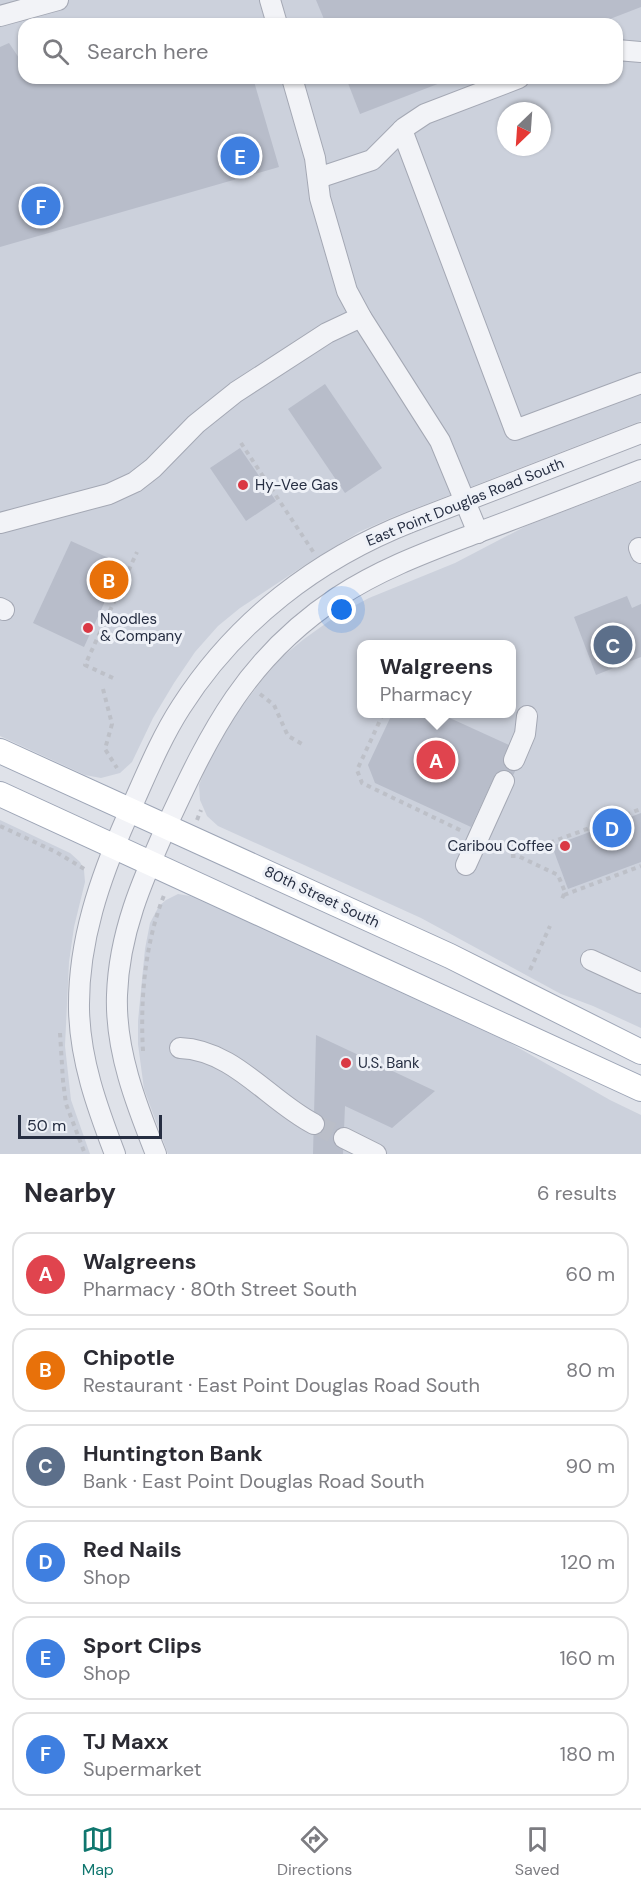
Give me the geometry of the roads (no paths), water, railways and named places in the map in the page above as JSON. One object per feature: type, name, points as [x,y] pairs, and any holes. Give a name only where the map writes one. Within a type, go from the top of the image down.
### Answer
[{"type":"main road","name":"80th Street South","points":[[0,751],[450,956],[641,1052]]},
{"type":"main road","points":[[0,794],[641,1089]]},
{"type":"street","points":[[0,16],[58,0]]},
{"type":"street","points":[[270,0],[275,18]]},
{"type":"street","points":[[623,50],[641,52]]},
{"type":"street","points":[[294,84],[315,158],[320,198],[345,285],[361,317],[435,432],[449,460],[478,532]]},
{"type":"street","points":[[318,178],[372,159],[402,130],[425,114],[503,84]]},
{"type":"street","points":[[402,130],[515,430],[641,383]]},
{"type":"street","points":[[0,523],[109,494],[135,482],[196,424],[231,396],[327,333],[361,317]]},
{"type":"street","name":"East Point Douglas Road South","points":[[115,1154],[89,1080],[80,1029],[81,962],[87,927],[102,876],[158,749],[180,708],[213,663],[261,613],[297,583],[346,551],[379,534],[641,433]]},
{"type":"street","points":[[156,1154],[130,1082],[122,1048],[117,997],[122,945],[135,899],[150,863],[201,753],[220,718],[259,665],[290,634],[332,602],[379,573],[431,550],[641,470]]},
{"type":"street","points":[[514,760],[525,734],[527,716]]},
{"type":"street","points":[[466,865],[504,782]]},
{"type":"street","points":[[591,960],[641,983]]},
{"type":"street","points":[[180,1048],[201,1051],[232,1066],[294,1113],[314,1124]]},
{"type":"street","points":[[344,1138],[376,1154]]},
{"type":"tunnel","points":[[314,1124],[344,1138]]},
{"type":"place","name":"Sport Clips","points":[[240,156]]},
{"type":"place","name":"TJ Maxx","points":[[41,206]]},
{"type":"place","name":"Hy-Vee Gas","points":[[243,485]]},
{"type":"place","name":"Chipotle","points":[[109,580]]},
{"type":"place","name":"Noodles & Company","points":[[88,628]]},
{"type":"place","name":"Huntington Bank","points":[[613,645]]},
{"type":"place","name":"Walgreens","points":[[436,760]]},
{"type":"place","name":"Red Nails","points":[[612,828]]},
{"type":"place","name":"Caribou Coffee","points":[[565,846]]},
{"type":"place","name":"U.S. Bank","points":[[346,1063]]}]
